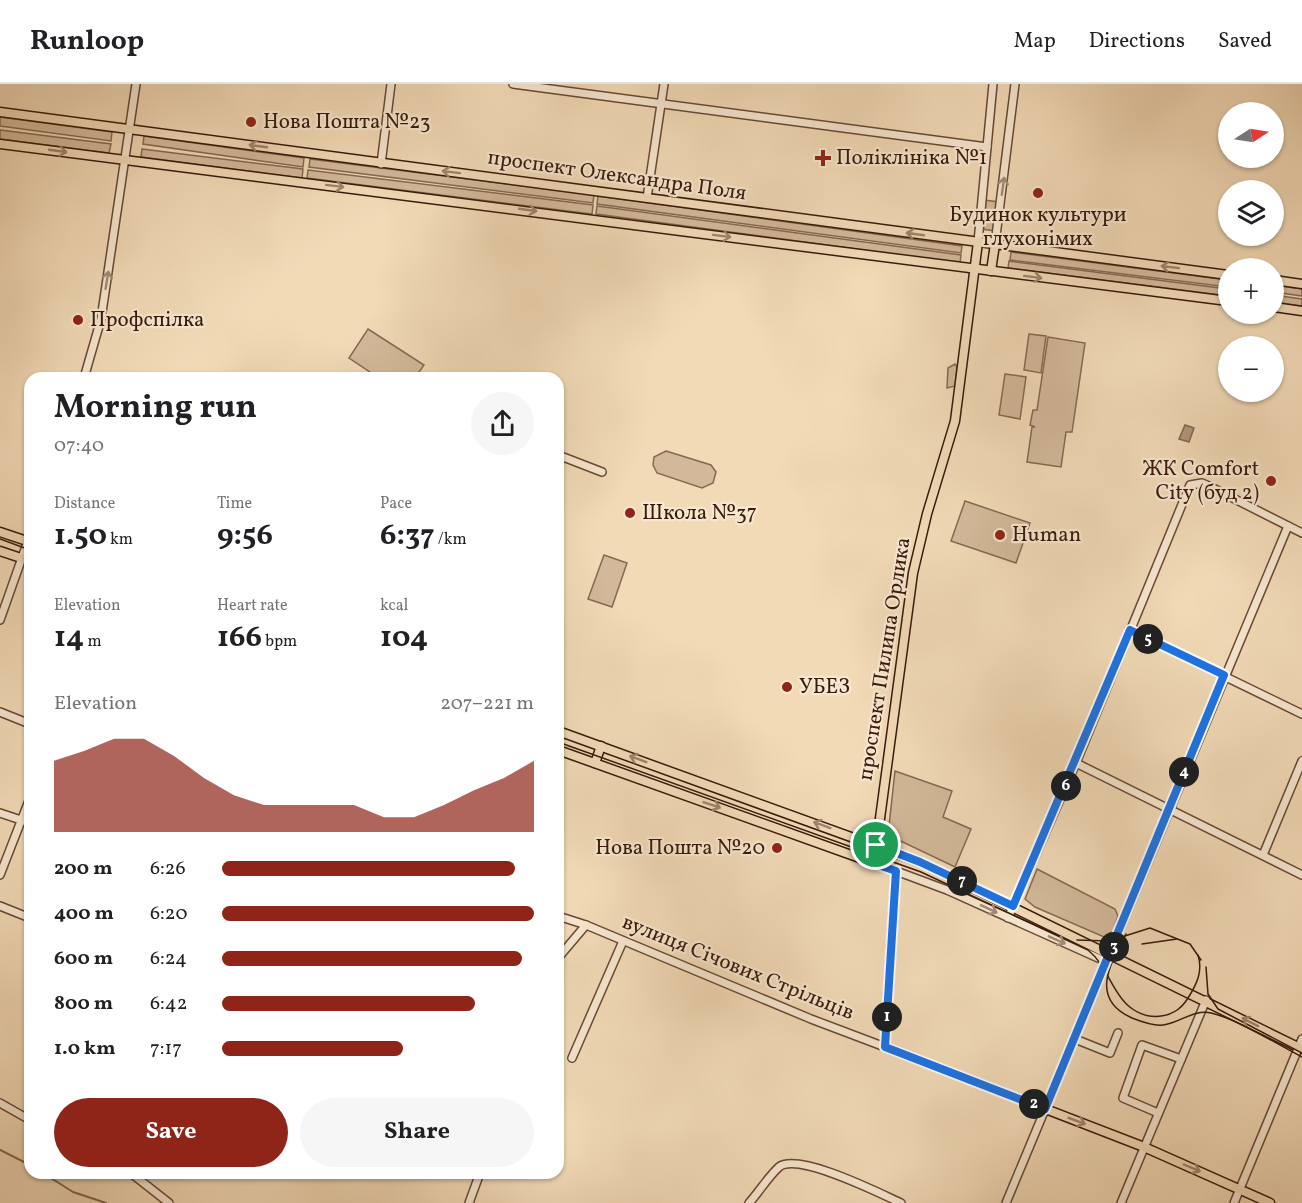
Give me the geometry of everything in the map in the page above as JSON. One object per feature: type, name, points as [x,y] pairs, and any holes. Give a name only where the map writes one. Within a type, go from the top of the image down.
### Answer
[{"type":"main road","name":"проспект Олександра Поля","points":[[0,112],[1218,274]]},
{"type":"main road","points":[[0,144],[1218,300]]},
{"type":"main road","name":"проспект Пилипа Орлика","points":[[873,863],[912,573],[955,421],[978,242]]},
{"type":"main road","points":[[991,271],[995,244]]},
{"type":"main road","points":[[1284,281],[1302,284]]},
{"type":"main road","points":[[1284,308],[1302,311]]},
{"type":"main road","points":[[0,532],[24,539]]},
{"type":"main road","points":[[0,550],[24,559]]},
{"type":"main road","points":[[564,733],[920,862],[1301,1045]]},
{"type":"main road","points":[[595,763],[601,746]]},
{"type":"main road","points":[[564,752],[896,871],[885,1047]]},
{"type":"main road","name":"вулиця Січових Стрільців","points":[[885,1047],[1144,1147],[1270,1203]]},
{"type":"street","points":[[86,372],[101,319],[136,84]]},
{"type":"street","points":[[381,164],[391,84]]},
{"type":"street","points":[[513,84],[987,147]]},
{"type":"street","points":[[647,198],[664,84]]},
{"type":"street","points":[[978,242],[993,84]]},
{"type":"street","points":[[995,244],[1016,84]]},
{"type":"street","points":[[564,458],[602,472]]},
{"type":"street","points":[[1008,918],[1076,763],[1188,488],[1196,483],[1209,486],[1302,533]]},
{"type":"street","points":[[1006,1203],[1111,953],[1168,809],[1288,526]]},
{"type":"street","points":[[0,620],[24,565]]},
{"type":"street","points":[[1130,630],[1302,714]]},
{"type":"street","points":[[0,712],[24,722]]},
{"type":"street","points":[[1263,855],[1302,761]]},
{"type":"street","points":[[1076,763],[1302,874]]},
{"type":"street","points":[[0,813],[22,821]]},
{"type":"street","points":[[0,875],[24,815]]},
{"type":"street","points":[[896,871],[947,890],[1107,962]]},
{"type":"street","points":[[0,906],[24,916]]},
{"type":"street","name":"вулиця Січових Стрільців","points":[[564,918],[885,1047]]},
{"type":"street","points":[[564,951],[586,925]]},
{"type":"street","points":[[572,1058],[593,1005],[623,941]]},
{"type":"street","points":[[1121,1203],[1206,1000]]},
{"type":"street","points":[[1075,1039],[1110,1053],[1118,1033]]},
{"type":"street","points":[[1158,1113],[1123,1098],[1142,1044],[1180,1059]]},
{"type":"street","points":[[1234,1203],[1301,1045]]},
{"type":"street","points":[[0,1103],[24,1117]]},
{"type":"street","points":[[751,1202],[779,1167],[790,1162],[817,1168],[901,1203]]},
{"type":"street","points":[[138,1179],[169,1203]]},
{"type":"street","points":[[469,1203],[478,1179]]},
{"type":"shaded area","points":[[0,117],[112,132],[111,141],[0,126]]},
{"type":"shaded area","points":[[0,130],[111,144],[109,153],[0,139]]},
{"type":"shaded area","points":[[144,136],[304,158],[303,167],[143,144]]},
{"type":"shaded area","points":[[142,149],[303,169],[302,178],[141,157]]},
{"type":"shaded area","points":[[310,159],[594,195],[593,203],[309,167]]},
{"type":"shaded area","points":[[308,170],[593,205],[592,214],[307,178]]},
{"type":"shaded area","points":[[598,196],[962,246],[961,253],[597,204]]},
{"type":"shaded area","points":[[984,200],[999,202],[995,231],[982,229]]},
{"type":"shaded area","points":[[597,206],[961,255],[960,263],[596,214]]},
{"type":"shaded area","points":[[1011,252],[1218,279],[1218,286],[1010,260]]},
{"type":"shaded area","points":[[1009,261],[1218,288],[1218,295],[1008,268]]},
{"type":"shaded area","points":[[1284,286],[1302,289],[1302,296],[1284,293]]},
{"type":"shaded area","points":[[1284,296],[1302,299],[1302,306],[1284,303]]},
{"type":"shaded area","points":[[368,329],[424,365],[419,372],[370,372],[349,358]]},
{"type":"shaded area","points":[[1029,334],[1046,336],[1041,373],[1024,370]]},
{"type":"shaded area","points":[[1048,337],[1085,343],[1072,432],[1066,432],[1061,467],[1027,462],[1032,427],[1035,427],[1030,425],[1033,410],[1037,410]]},
{"type":"shaded area","points":[[955,364],[957,367],[955,386],[947,388],[948,368]]},
{"type":"shaded area","points":[[1005,374],[1026,377],[1020,419],[999,415]]},
{"type":"shaded area","points":[[1185,425],[1194,428],[1189,442],[1179,439]]},
{"type":"shaded area","points":[[666,451],[711,465],[716,472],[713,483],[702,488],[657,473],[653,465],[654,457]]},
{"type":"shaded area","name":"Human","points":[[965,501],[1030,523],[1016,563],[951,541]]},
{"type":"shaded area","points":[[604,555],[627,563],[612,607],[588,599]]},
{"type":"shaded area","points":[[895,771],[952,791],[943,817],[971,829],[955,867],[888,835]]},
{"type":"shaded area","points":[[1037,869],[1115,909],[1118,916],[1113,931],[1104,937],[1035,907],[1025,899]]},
{"type":"waterway","points":[[0,1150],[24,1162]]},
{"type":"waterway","points":[[52,1179],[73,1192],[106,1203]]},
{"type":"tram line","points":[[0,539],[24,548]]},
{"type":"tram line","points":[[564,744],[921,872],[1088,950],[1099,961],[1129,1007],[1147,1015],[1165,1015],[1182,1006],[1198,977],[1200,966],[1198,955]]},
{"type":"tram line","points":[[1077,940],[1109,941],[1150,928],[1190,944],[1201,960]]},
{"type":"tram line","points":[[1126,934],[1109,970],[1107,981],[1107,992],[1119,1010],[1132,1018],[1159,1025],[1169,1024],[1198,1013],[1211,1013],[1245,1026],[1302,1057]]},
{"type":"tram line","points":[[1142,944],[1177,939]]},
{"type":"tram line","points":[[1206,967],[1208,994],[1218,1009],[1302,1053]]},
{"type":"place","name":"Нова Пошта №23","points":[[251,122]]},
{"type":"place","name":"Поліклініка №1","points":[[823,158]]},
{"type":"place","name":"Будинок культури глухонімих","points":[[1038,193]]},
{"type":"place","name":"Профспілка","points":[[78,320]]},
{"type":"place","name":"ЖК Comfort City (буд 2)","points":[[1271,481]]},
{"type":"place","name":"Школа №37","points":[[630,513]]},
{"type":"place","name":"Human","points":[[1000,535]]},
{"type":"place","name":"УБЕЗ","points":[[787,687]]},
{"type":"place","name":"Нова Пошта №20","points":[[777,848]]},
{"type":"route","points":[[1130,630],[1224,675],[1118,937],[1045,1109],[885,1047],[896,871],[873,863],[876,845],[920,862],[1013,906],[1046,834],[1130,630]]}]
